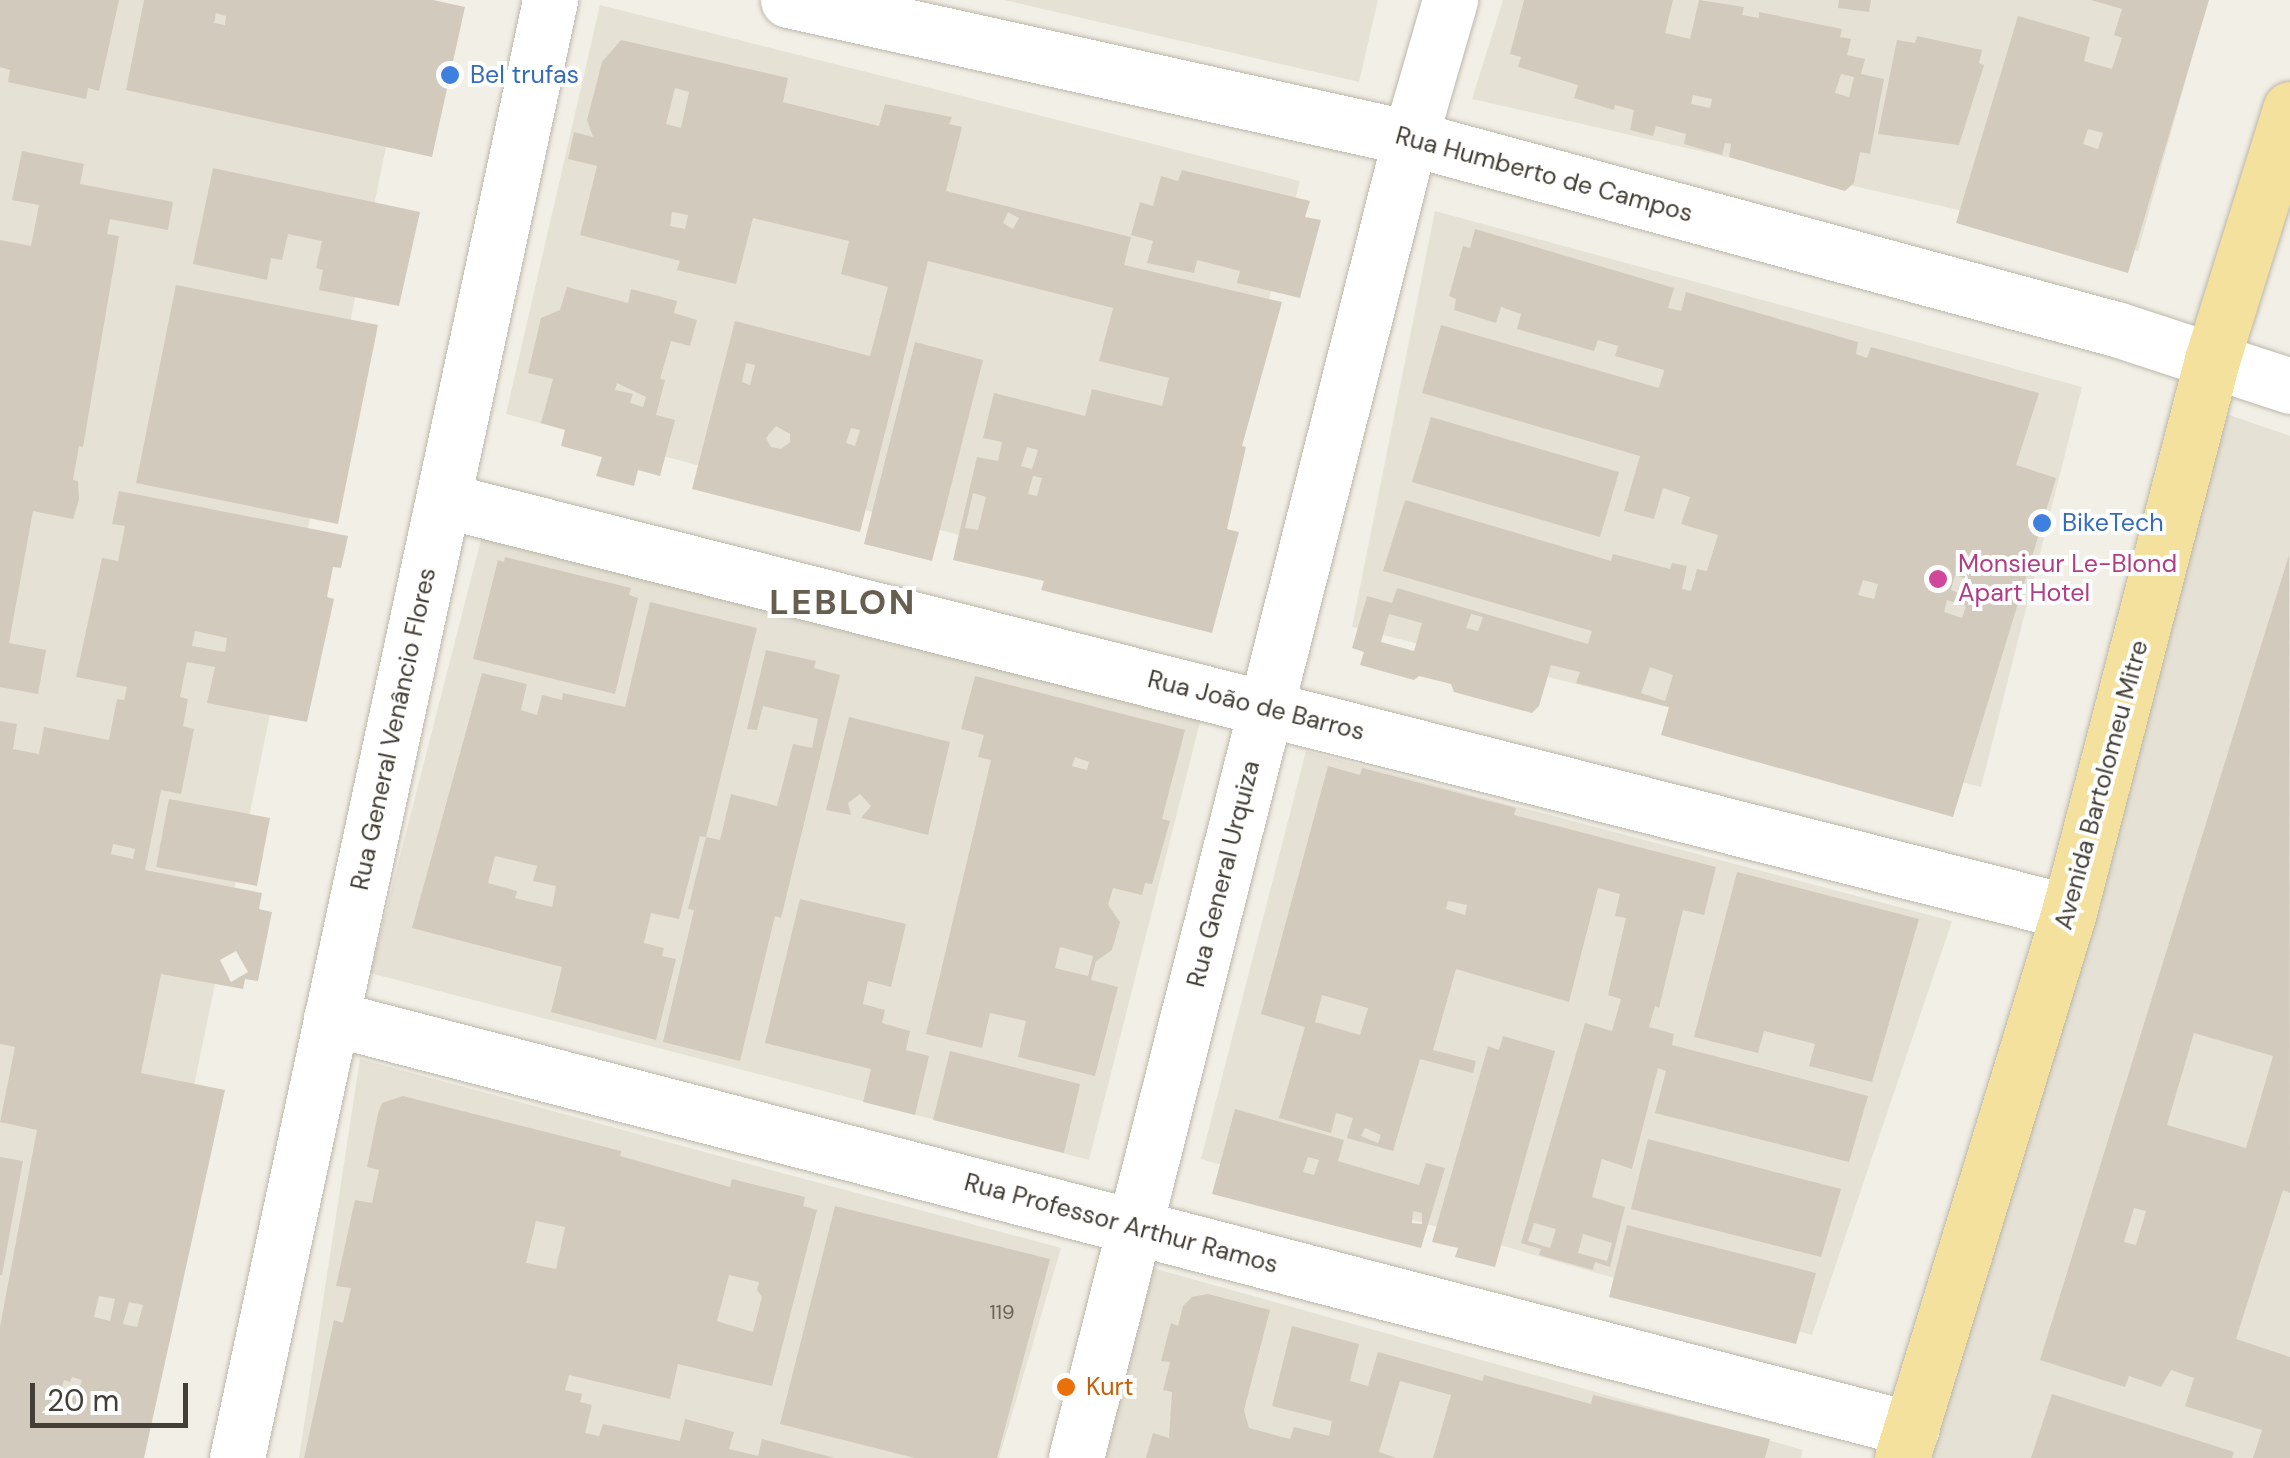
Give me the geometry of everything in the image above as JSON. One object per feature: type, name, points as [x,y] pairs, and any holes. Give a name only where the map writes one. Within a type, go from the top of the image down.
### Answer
[{"type":"main road","name":"Avenida Bartolomeu Mitre","points":[[1907,1443],[2070,912],[2212,360],[2290,108]]},
{"type":"street","name":"Rua General Venâncio Flores","points":[[236,1458],[550,0]]},
{"type":"street","name":"Rua Humberto de Campos","points":[[788,0],[1410,138],[2116,329],[2290,386]]},
{"type":"street","name":"Rua General Urquiza","points":[[1076,1458],[1410,138],[1450,0]]},
{"type":"street","name":"Rua João de Barros","points":[[443,500],[2070,912]]},
{"type":"street","name":"Rua Professor Arthur Ramos","points":[[331,1018],[1135,1228],[1907,1443]]},
{"type":"shaded area","points":[[0,0],[416,0],[118,1458],[0,1458]]},
{"type":"shaded area","points":[[1004,0],[1378,0],[1359,82]]},
{"type":"shaded area","points":[[1503,0],[2208,0],[2138,251],[1472,99]]},
{"type":"shaded area","points":[[600,5],[1300,181],[1191,597],[506,414]]},
{"type":"shaded area","points":[[1435,211],[2082,387],[1981,787],[1352,627]]},
{"type":"shaded area","points":[[2209,408],[2290,436],[2290,1458],[1904,1458]]},
{"type":"shaded area","points":[[483,532],[1201,718],[1089,1160],[370,973]]},
{"type":"shaded area","points":[[1306,751],[1952,921],[1812,1335],[1201,1159]]},
{"type":"shaded area","points":[[360,1059],[1061,1248],[999,1458],[299,1458]]},
{"type":"shaded area","points":[[1135,1263],[1803,1450],[1801,1458],[1094,1458]]},
{"type":"building","points":[[0,0],[119,0],[99,91],[88,88],[86,99],[8,82],[10,70],[0,67]]},
{"type":"building","points":[[144,0],[433,0],[465,7],[432,157],[126,90]],"holes":[[[216,13],[226,16],[225,25],[214,23]]]},
{"type":"building","points":[[1524,0],[1673,0],[1665,33],[1690,39],[1699,0],[1744,7],[1742,15],[1759,18],[1759,12],[1842,29],[1840,37],[1851,39],[1847,55],[1865,59],[1861,74],[1884,79],[1870,154],[1860,152],[1854,183],[1845,191],[1729,157],[1731,144],[1725,143],[1722,155],[1684,144],[1686,134],[1656,126],[1653,136],[1630,130],[1634,110],[1615,105],[1614,110],[1574,98],[1578,85],[1518,67],[1521,57],[1510,54]],"holes":[[[1841,74],[1854,77],[1849,97],[1835,93]],[[1693,95],[1712,99],[1710,108],[1691,104]]]},
{"type":"building","points":[[1839,0],[1871,0],[1869,12],[1838,8]]},
{"type":"building","points":[[2091,0],[2209,0],[2128,273],[1956,223],[2018,16],[2090,37],[2084,61],[2112,69],[2122,38],[2114,35],[2122,9]],"holes":[[[2088,129],[2103,133],[2098,149],[2083,144]]]},
{"type":"building","points":[[1917,36],[1982,50],[1979,63],[1984,65],[1959,145],[1878,134],[1897,40],[1915,43]]},
{"type":"building","points":[[621,40],[788,78],[783,102],[879,126],[885,104],[952,117],[949,124],[962,127],[946,191],[1131,237],[1124,265],[1282,302],[1242,446],[1246,447],[1227,529],[1239,532],[1212,633],[1041,590],[1044,581],[953,560],[977,457],[998,461],[1002,442],[983,438],[994,393],[1085,416],[1092,389],[1162,406],[1169,378],[1099,361],[1113,308],[928,261],[860,532],[692,489],[735,321],[870,356],[888,287],[841,274],[849,241],[753,218],[736,284],[677,270],[680,261],[580,235],[597,166],[568,159],[574,132],[593,137],[587,120],[602,62]],"holes":[[[675,88],[689,92],[681,128],[666,124]],[[672,212],[688,215],[685,229],[670,226]],[[1008,212],[1019,218],[1013,229],[1003,223]],[[746,363],[755,365],[750,385],[742,382]],[[776,426],[790,434],[790,442],[781,449],[771,447],[766,438]],[[851,428],[860,430],[855,446],[846,443]],[[1027,447],[1038,450],[1032,469],[1021,466]],[[1033,476],[1042,478],[1037,496],[1028,494]],[[973,493],[986,497],[978,530],[965,528]]]},
{"type":"building","points":[[22,151],[84,164],[80,184],[173,202],[168,230],[110,219],[107,234],[119,236],[83,447],[79,446],[73,480],[78,481],[79,499],[73,519],[33,511],[9,643],[46,650],[38,694],[0,687],[0,240],[31,246],[39,205],[12,200]]},
{"type":"building","points":[[213,168],[420,212],[399,306],[319,290],[323,270],[316,268],[322,241],[288,234],[282,260],[271,258],[267,280],[193,264]]},
{"type":"building","points":[[1182,170],[1310,201],[1305,217],[1321,220],[1300,298],[1237,283],[1240,271],[1197,260],[1194,273],[1147,263],[1153,241],[1131,235],[1140,202],[1153,206],[1161,176],[1178,181]]},
{"type":"building","points":[[1475,229],[1674,288],[1668,308],[1681,311],[1686,292],[1858,342],[1856,354],[1867,358],[1871,347],[2039,393],[2016,465],[2056,478],[1953,817],[1661,735],[1669,707],[1576,683],[1580,672],[1551,665],[1539,706],[1532,713],[1454,692],[1451,684],[1419,676],[1414,680],[1360,665],[1364,652],[1352,648],[1367,596],[1392,603],[1397,588],[1588,644],[1592,631],[1383,571],[1405,500],[1611,561],[1613,554],[1670,569],[1672,563],[1687,566],[1682,589],[1691,591],[1697,569],[1707,571],[1718,535],[1681,524],[1690,497],[1663,488],[1654,519],[1624,511],[1640,456],[1422,393],[1441,325],[1659,388],[1664,370],[1615,356],[1618,346],[1598,340],[1594,351],[1517,329],[1521,314],[1501,307],[1496,323],[1454,310],[1456,299],[1449,296],[1463,246],[1470,248]],"holes":[[[1955,575],[1971,580],[1967,596],[1951,590]],[[1863,580],[1878,584],[1874,599],[1858,595]],[[1947,600],[1966,606],[1962,618],[1944,612]],[[1389,614],[1422,623],[1414,651],[1381,642]],[[1471,614],[1483,617],[1478,631],[1466,628]],[[1650,667],[1673,675],[1665,701],[1641,693]]]},
{"type":"building","points":[[176,285],[378,325],[338,524],[136,483]]},
{"type":"building","points":[[567,287],[628,303],[631,289],[677,301],[674,313],[697,320],[690,346],[671,341],[660,379],[665,380],[656,415],[675,420],[660,476],[638,470],[634,486],[596,476],[602,457],[561,446],[565,430],[541,423],[553,379],[528,373],[541,318],[560,310]],"holes":[[[617,383],[646,397],[643,407],[630,403],[633,394],[615,390]]]},
{"type":"building","points":[[915,342],[983,360],[932,561],[864,544]]},
{"type":"building","points":[[1431,417],[1619,472],[1600,537],[1412,482]]},
{"type":"building","points":[[119,491],[348,536],[341,568],[333,567],[327,597],[334,599],[307,722],[207,703],[215,667],[187,662],[180,697],[188,699],[183,726],[194,729],[181,794],[161,790],[145,870],[262,893],[259,909],[272,912],[258,981],[245,979],[243,989],[161,974],[141,1073],[225,1090],[144,1458],[0,1458],[0,1327],[37,1130],[0,1122],[15,1047],[0,1044],[0,721],[17,724],[13,749],[39,754],[44,727],[109,740],[117,699],[124,700],[127,687],[76,677],[102,558],[118,561],[125,526],[112,524]],"holes":[[[195,631],[227,638],[225,652],[192,646]],[[113,844],[135,849],[133,859],[111,854]],[[236,951],[248,972],[231,982],[220,960]],[[99,1296],[115,1299],[110,1321],[94,1317]],[[129,1302],[143,1305],[137,1327],[123,1324]],[[64,1380],[82,1380],[72,1398],[60,1395]]]},
{"type":"building","points":[[2289,555],[2290,1193],[2283,1190],[2236,1339],[2290,1357],[2290,1458],[2253,1458],[2262,1430],[2185,1406],[2194,1378],[2171,1370],[2161,1387],[2129,1376],[2125,1387],[2040,1360]],"holes":[[[2194,1033],[2273,1056],[2246,1148],[2167,1125]],[[2134,1208],[2146,1211],[2136,1245],[2124,1242]]]},
{"type":"building","points":[[505,557],[631,588],[629,595],[638,598],[615,694],[473,659],[498,560],[504,562]]},
{"type":"building","points":[[650,602],[757,628],[706,837],[700,836],[679,919],[651,913],[644,943],[664,948],[662,956],[676,959],[656,1040],[551,1012],[562,967],[412,928],[482,673],[527,684],[521,710],[537,715],[542,695],[562,700],[563,693],[625,707]],"holes":[[[495,856],[537,866],[533,881],[556,886],[552,907],[515,898],[517,891],[488,883]]]},
{"type":"building","points":[[766,650],[816,661],[814,668],[840,675],[781,918],[775,916],[740,1061],[663,1042],[694,910],[688,909],[706,837],[720,840],[731,794],[777,806],[793,744],[812,748],[818,719],[763,706],[757,730],[747,729]]},
{"type":"building","points":[[975,676],[1185,730],[1162,819],[1170,821],[1152,884],[1145,883],[1142,895],[1113,888],[1108,905],[1120,922],[1112,950],[1096,961],[1091,980],[1118,987],[1095,1076],[1018,1057],[1026,1021],[990,1013],[982,1048],[926,1034],[991,760],[978,757],[984,735],[961,729]],"holes":[[[1075,757],[1089,762],[1087,770],[1072,766]],[[1060,947],[1093,956],[1088,976],[1055,968]]]},
{"type":"building","points":[[849,717],[950,742],[928,835],[861,818],[871,806],[860,794],[848,803],[851,815],[826,810]]},
{"type":"building","points":[[1328,766],[1360,775],[1362,768],[1516,808],[1514,815],[1716,867],[1704,915],[1683,910],[1659,1008],[1655,1006],[1649,1027],[1674,1034],[1672,1045],[1868,1096],[1849,1162],[1655,1113],[1666,1071],[1658,1068],[1632,1169],[1602,1159],[1592,1197],[1625,1207],[1610,1267],[1595,1262],[1593,1270],[1539,1255],[1541,1249],[1521,1243],[1585,1023],[1612,1031],[1621,999],[1608,995],[1626,918],[1615,916],[1620,894],[1598,888],[1569,1002],[1456,969],[1433,1050],[1476,1061],[1473,1073],[1420,1059],[1393,1151],[1347,1138],[1353,1118],[1336,1113],[1331,1133],[1279,1118],[1305,1027],[1261,1014]],"holes":[[[1448,901],[1467,905],[1465,915],[1446,909]],[[1322,995],[1368,1008],[1360,1035],[1315,1022]],[[1365,1128],[1381,1135],[1378,1143],[1361,1136]],[[1534,1223],[1556,1229],[1550,1248],[1528,1241]],[[1583,1234],[1612,1243],[1607,1261],[1578,1253]]]},
{"type":"building","points":[[169,799],[270,818],[257,886],[156,867]]},
{"type":"building","points":[[1737,872],[1919,919],[1872,1082],[1809,1066],[1815,1044],[1764,1031],[1758,1053],[1694,1037]]},
{"type":"building","points":[[800,899],[906,924],[891,987],[868,981],[863,1004],[885,1010],[882,1023],[910,1031],[906,1050],[929,1056],[915,1115],[863,1102],[871,1069],[765,1043]]},
{"type":"building","points":[[1503,1036],[1555,1051],[1495,1267],[1455,1257],[1458,1248],[1432,1242],[1488,1046],[1499,1050]]},
{"type":"building","points":[[950,1051],[1080,1084],[1064,1153],[933,1120]]},
{"type":"building","points":[[403,1096],[621,1151],[620,1156],[730,1187],[732,1179],[805,1197],[803,1206],[817,1210],[772,1386],[678,1364],[670,1399],[569,1375],[565,1390],[582,1394],[580,1402],[592,1405],[585,1433],[599,1436],[603,1424],[680,1441],[685,1419],[734,1432],[729,1449],[758,1456],[762,1439],[835,1458],[304,1458],[334,1320],[343,1323],[351,1288],[336,1286],[355,1200],[372,1203],[379,1170],[367,1167],[382,1103]],"holes":[[[536,1221],[565,1227],[556,1269],[526,1263]],[[729,1275],[759,1282],[757,1290],[762,1297],[753,1332],[717,1321]]]},
{"type":"building","points":[[1235,1109],[1344,1140],[1338,1161],[1419,1185],[1426,1163],[1445,1168],[1421,1248],[1212,1194]],"holes":[[[1308,1157],[1319,1160],[1314,1175],[1303,1172]],[[1413,1211],[1422,1213],[1422,1224],[1412,1223]]]},
{"type":"building","points":[[1648,1139],[1841,1189],[1821,1257],[1631,1209]]},
{"type":"building","points":[[0,1157],[23,1161],[2,1275],[0,1275]]},
{"type":"building","points":[[835,1206],[1050,1259],[997,1458],[915,1458],[780,1424]]},
{"type":"building","points":[[1627,1225],[1816,1273],[1796,1344],[1609,1297]]},
{"type":"building","points":[[1208,1294],[1270,1310],[1244,1410],[1249,1428],[1290,1439],[1294,1427],[1329,1436],[1332,1421],[1272,1406],[1292,1326],[1359,1344],[1350,1381],[1368,1386],[1378,1352],[1483,1381],[1484,1375],[1591,1404],[1593,1395],[1770,1439],[1765,1458],[1433,1458],[1451,1395],[1400,1381],[1379,1452],[1396,1458],[1146,1458],[1153,1433],[1169,1438],[1172,1392],[1163,1390],[1170,1362],[1161,1361],[1171,1323],[1178,1326],[1183,1306],[1192,1297]]},
{"type":"building","points":[[2052,1394],[2234,1452],[2232,1458],[2031,1458]]},
{"type":"place","name":"Bel trufas","points":[[450,75]]},
{"type":"place","name":"BikeTech","points":[[2042,523]]},
{"type":"place","name":"Monsieur Le-Blond Apart Hotel","points":[[1938,579]]},
{"type":"place","name":"Kurt","points":[[1066,1387]]},
{"type":"district","name":"LEBLON","points":[[843,602]]}]
